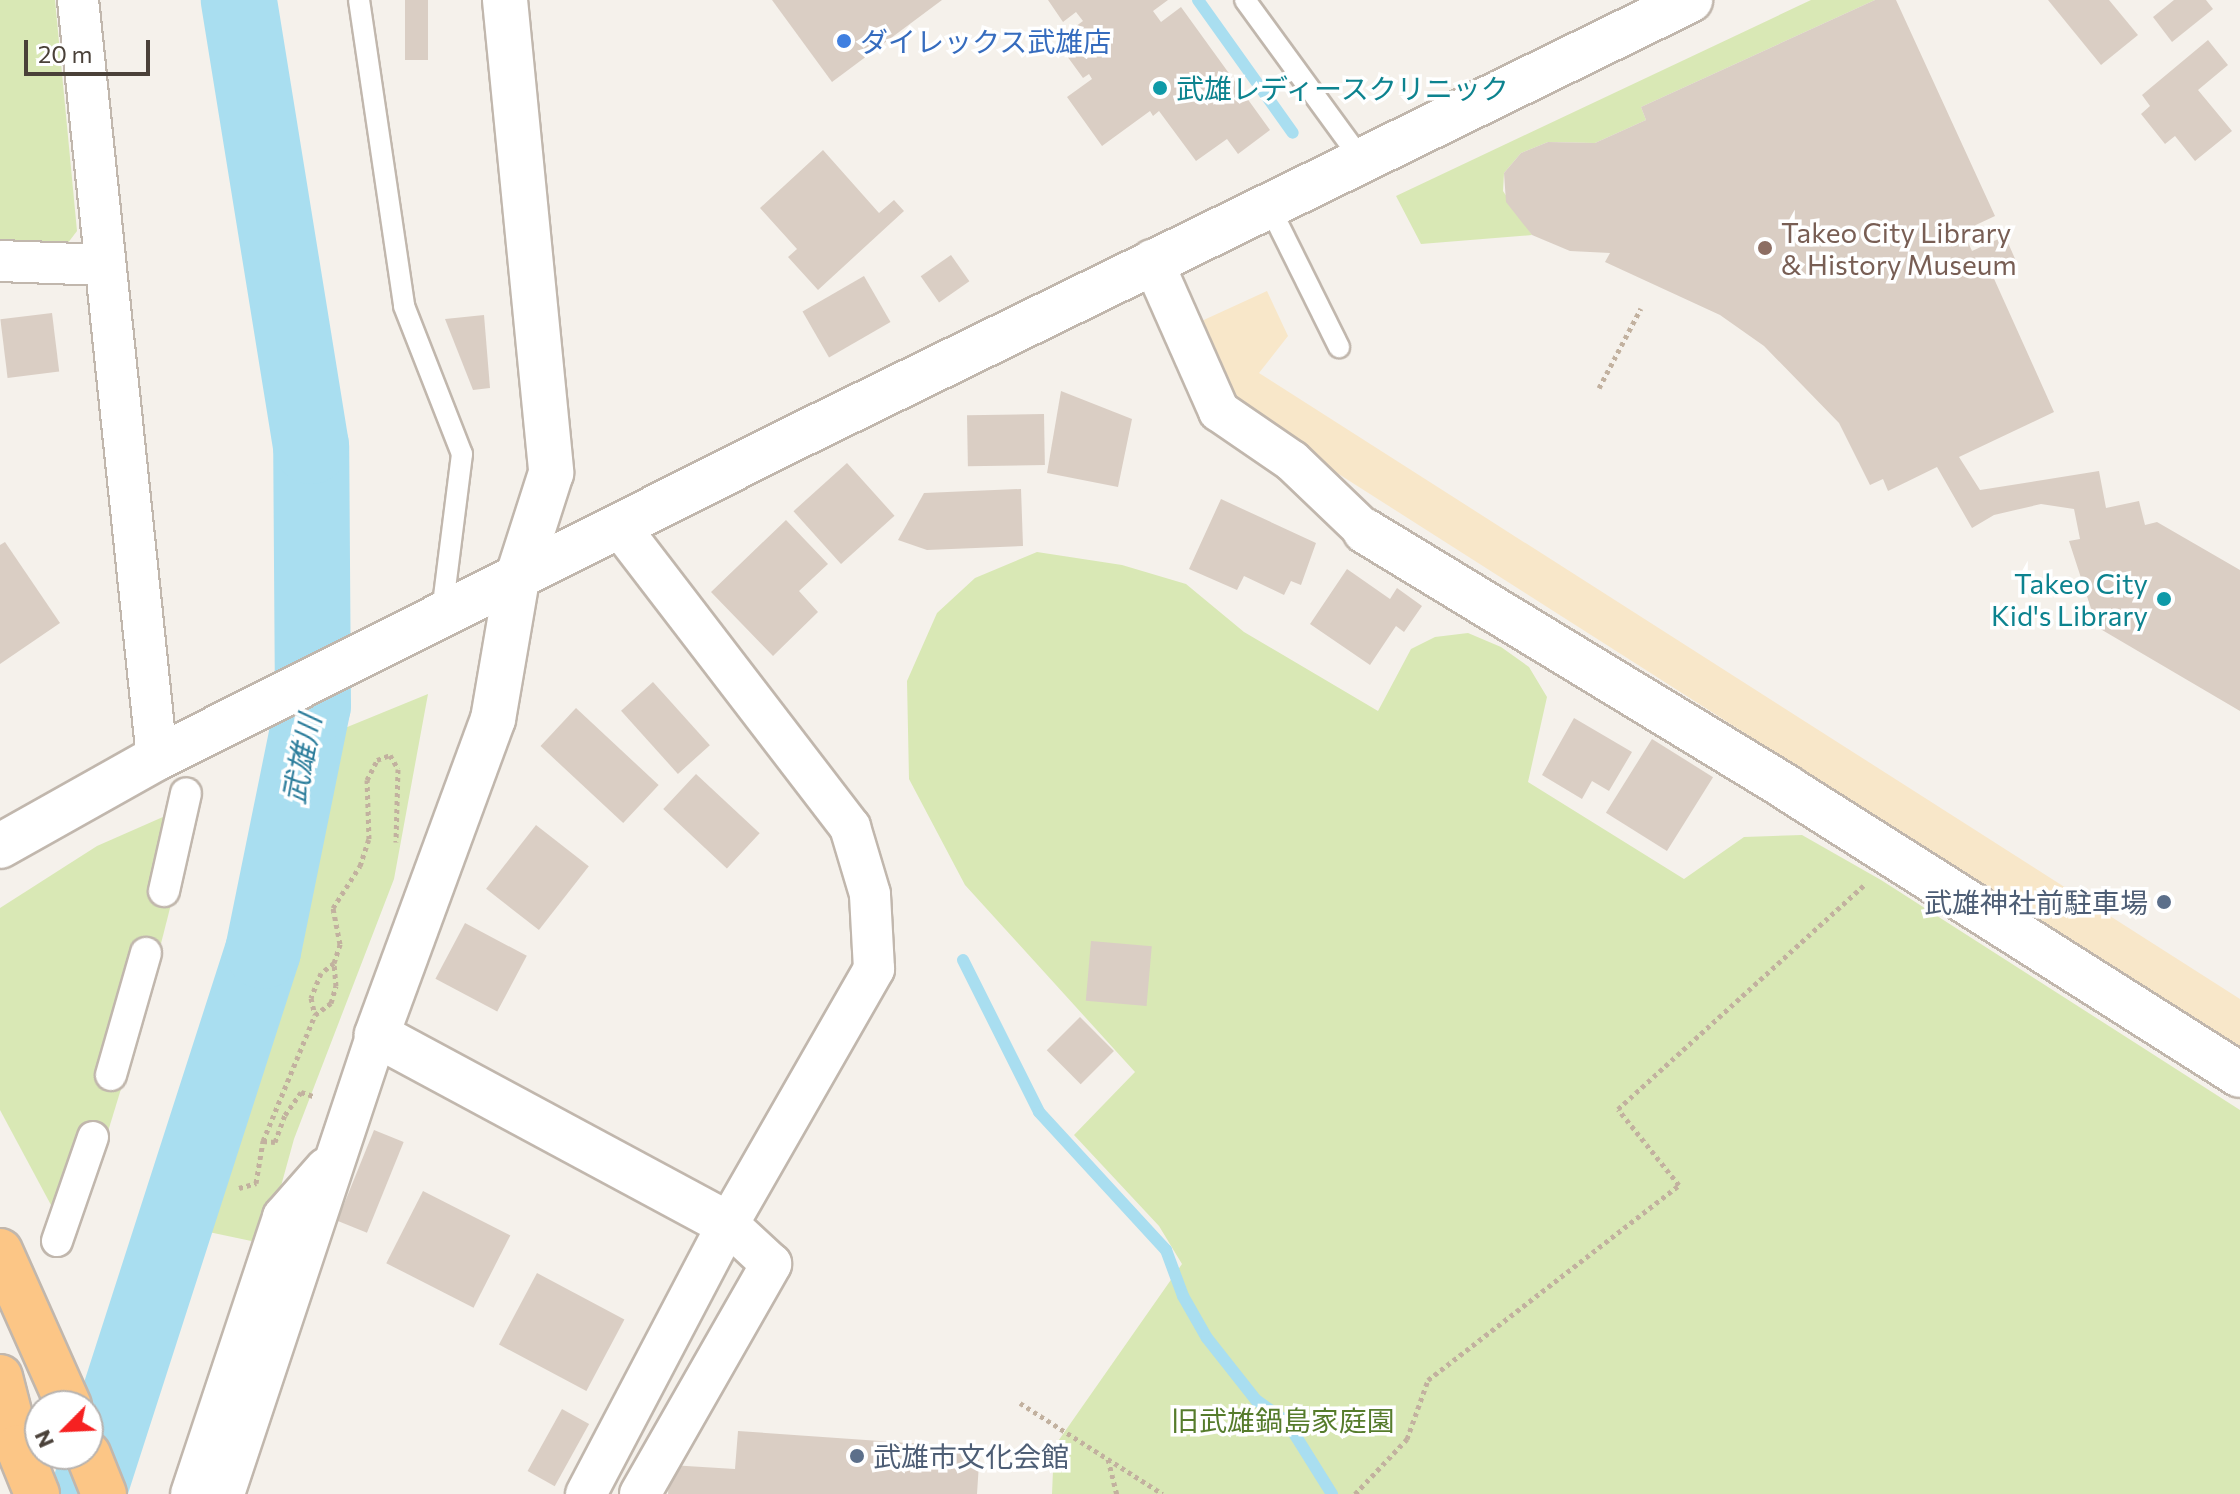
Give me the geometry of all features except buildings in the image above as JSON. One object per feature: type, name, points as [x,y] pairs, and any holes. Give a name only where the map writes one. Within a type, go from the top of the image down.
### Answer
[{"type":"highway","points":[[0,1251],[35,1322],[63,1390]]},
{"type":"highway","points":[[4,1389],[37,1494]]},
{"type":"highway","points":[[94,1470],[104,1494]]},
{"type":"street","points":[[78,0],[102,265],[169,753]]},
{"type":"street","points":[[224,1494],[377,1035],[493,719],[517,579],[551,473],[505,0]]},
{"type":"street","points":[[0,846],[169,753],[1152,260],[1690,0]]},
{"type":"street","points":[[1152,260],[1219,411],[1292,461],[1365,531],[1895,856],[2240,1075]]},
{"type":"street","points":[[0,261],[102,265]]},
{"type":"street","points":[[586,1494],[728,1224],[874,969],[870,894],[850,827],[620,527]]},
{"type":"street","points":[[164,891],[186,793]]},
{"type":"street","points":[[111,1075],[146,953]]},
{"type":"street","points":[[377,1035],[728,1224],[771,1264],[640,1494]]},
{"type":"street","points":[[57,1241],[93,1137]]},
{"type":"street","points":[[191,1494],[283,1217],[339,1153]]},
{"type":"lane","points":[[359,0],[404,306],[462,454],[442,617]]},
{"type":"lane","points":[[1245,0],[1361,159]]},
{"type":"lane","points":[[1268,204],[1339,347]]},
{"type":"path","points":[[1599,388],[1641,308]]},
{"type":"path","points":[[239,1188],[256,1183],[263,1141],[315,1015],[331,1003],[336,986],[334,963],[340,944],[333,908],[360,866],[369,839],[367,780],[377,760],[390,755],[398,769],[396,842]]},
{"type":"path","points":[[1355,1494],[1407,1439],[1428,1380],[1679,1185],[1618,1109],[1895,856]]},
{"type":"path","points":[[315,1015],[311,998],[321,973],[334,963]]},
{"type":"path","points":[[263,1141],[275,1142],[301,1092],[311,1093],[317,1102]]},
{"type":"path","points":[[1020,1403],[1163,1494]]},
{"type":"path","points":[[1108,1458],[1117,1494]]},
{"type":"green space","points":[[0,0],[55,0],[77,231],[64,248],[0,244]]},
{"type":"green space","points":[[1811,0],[1875,0],[1641,107],[1646,120],[1595,143],[1548,142],[1521,153],[1504,173],[1503,191],[1532,235],[1421,244],[1396,196]]},
{"type":"green space","name":"旧武雄鍋島家庭園","points":[[1037,552],[1122,565],[1186,584],[1244,632],[1378,711],[1411,649],[1435,637],[1468,633],[1501,647],[1529,667],[1547,697],[1528,782],[1684,879],[1744,837],[1802,835],[1881,880],[2240,1110],[2240,1494],[1052,1494],[1054,1447],[1182,1264],[1159,1226],[1074,1135],[1135,1072],[965,885],[909,779],[907,681],[937,613],[975,578]]},
{"type":"green space","points":[[428,694],[394,879],[294,1139],[265,1244],[204,1231],[285,972],[340,758],[340,730]]},
{"type":"green space","points":[[197,802],[139,1030],[73,1246],[0,1110],[0,908],[97,846]]},
{"type":"sand","points":[[1267,291],[1288,336],[1259,373],[2240,999],[2240,1049],[1232,406],[1195,324]]},
{"type":"waterway","name":"武雄川","points":[[88,1494],[263,951],[313,706],[311,446],[239,0]]},
{"type":"waterway","points":[[1198,0],[1293,133]]},
{"type":"waterway","points":[[963,960],[1039,1112],[1166,1250],[1183,1296],[1207,1338],[1256,1400],[1287,1422],[1332,1494]]},
{"type":"place","name":"ダイレックス武雄店","points":[[844,41]]},
{"type":"place","name":"武雄レディースクリニック","points":[[1160,88]]},
{"type":"place","name":"Takeo City Library & History Museum","points":[[1765,248]]},
{"type":"place","name":"Takeo City Kid's Library","points":[[2164,599]]},
{"type":"place","name":"武雄神社前駐車場","points":[[2164,902]]},
{"type":"place","name":"武雄市文化会館","points":[[857,1456]]}]
